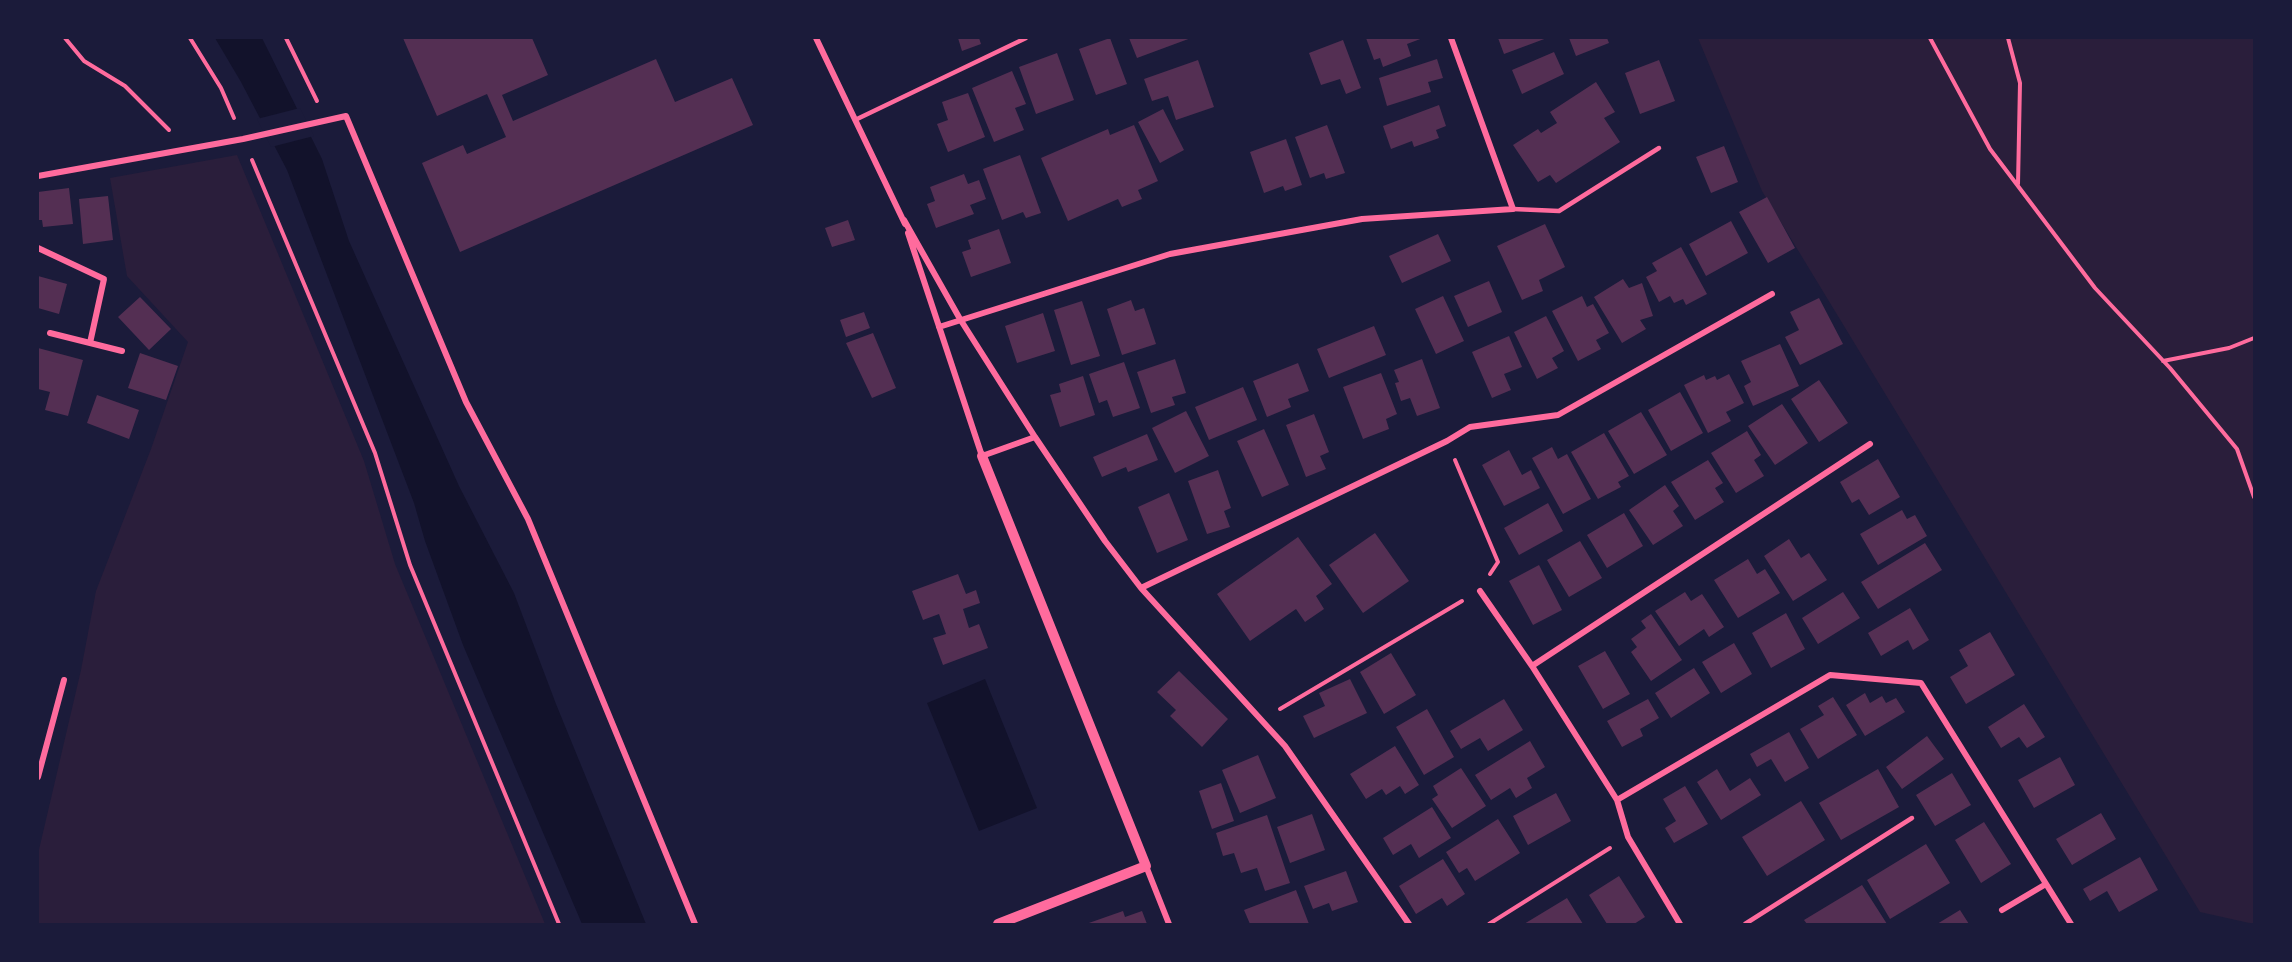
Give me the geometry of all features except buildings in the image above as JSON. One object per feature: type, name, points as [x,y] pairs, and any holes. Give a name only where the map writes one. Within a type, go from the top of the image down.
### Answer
[{"type":"street","points":[[816,38],[904,220],[960,319],[1035,437],[1105,541],[1141,588],[1285,746],[1409,924]]},
{"type":"street","points":[[939,327],[1170,255],[1362,219],[1513,209],[1451,38]]},
{"type":"street","points":[[38,176],[255,137],[346,116],[466,402],[528,519],[695,924]]},
{"type":"street","points":[[904,220],[982,456],[1169,924]]},
{"type":"street","points":[[38,248],[104,279],[90,343]]},
{"type":"street","points":[[1141,588],[1447,441],[1470,427],[1558,415],[1772,294]]},
{"type":"street","points":[[50,333],[122,351]]},
{"type":"street","points":[[982,456],[1035,437]]},
{"type":"street","points":[[1532,666],[1870,444]]},
{"type":"street","points":[[1480,591],[1532,666],[1617,800],[1628,837],[1680,924]]},
{"type":"street","points":[[1617,800],[1830,675],[1921,684],[2071,924]]},
{"type":"street","points":[[38,777],[63,680]]},
{"type":"street","points":[[998,924],[1146,866]]},
{"type":"street","points":[[2002,910],[2046,884]]},
{"type":"lane","points":[[855,120],[1026,38]]},
{"type":"lane","points":[[1513,209],[1559,211],[1659,148]]},
{"type":"lane","points":[[1745,924],[1912,818]]},
{"type":"path","points":[[65,38],[84,61],[125,86],[165,125],[183,151]]},
{"type":"path","points":[[190,38],[221,88],[375,453],[411,566],[560,924]]},
{"type":"path","points":[[1929,38],[1990,149],[2095,288],[2163,361],[2237,449],[2254,498]]},
{"type":"path","points":[[2008,38],[2020,83],[2018,185]]},
{"type":"path","points":[[2163,361],[2229,348],[2254,338]]},
{"type":"path","points":[[1261,720],[1480,591],[1498,562],[1447,441]]},
{"type":"path","points":[[1489,924],[1628,837]]},
{"type":"shaded area","points":[[215,38],[262,38],[322,159],[349,241],[459,486],[514,593],[556,704],[646,924],[582,924],[463,645],[425,541],[414,503],[287,170]]},
{"type":"shaded area","points":[[1698,38],[2254,38],[2254,924],[2200,912],[1762,191]]},
{"type":"shaded area","points":[[237,155],[364,461],[395,564],[545,924],[38,924],[38,854],[81,670],[96,591],[151,449],[188,342],[127,276],[110,178]]},
{"type":"shaded area","points":[[985,679],[1037,808],[979,831],[927,703]]},
{"type":"pier","points":[[300,108],[314,136],[271,147],[257,119]]}]
